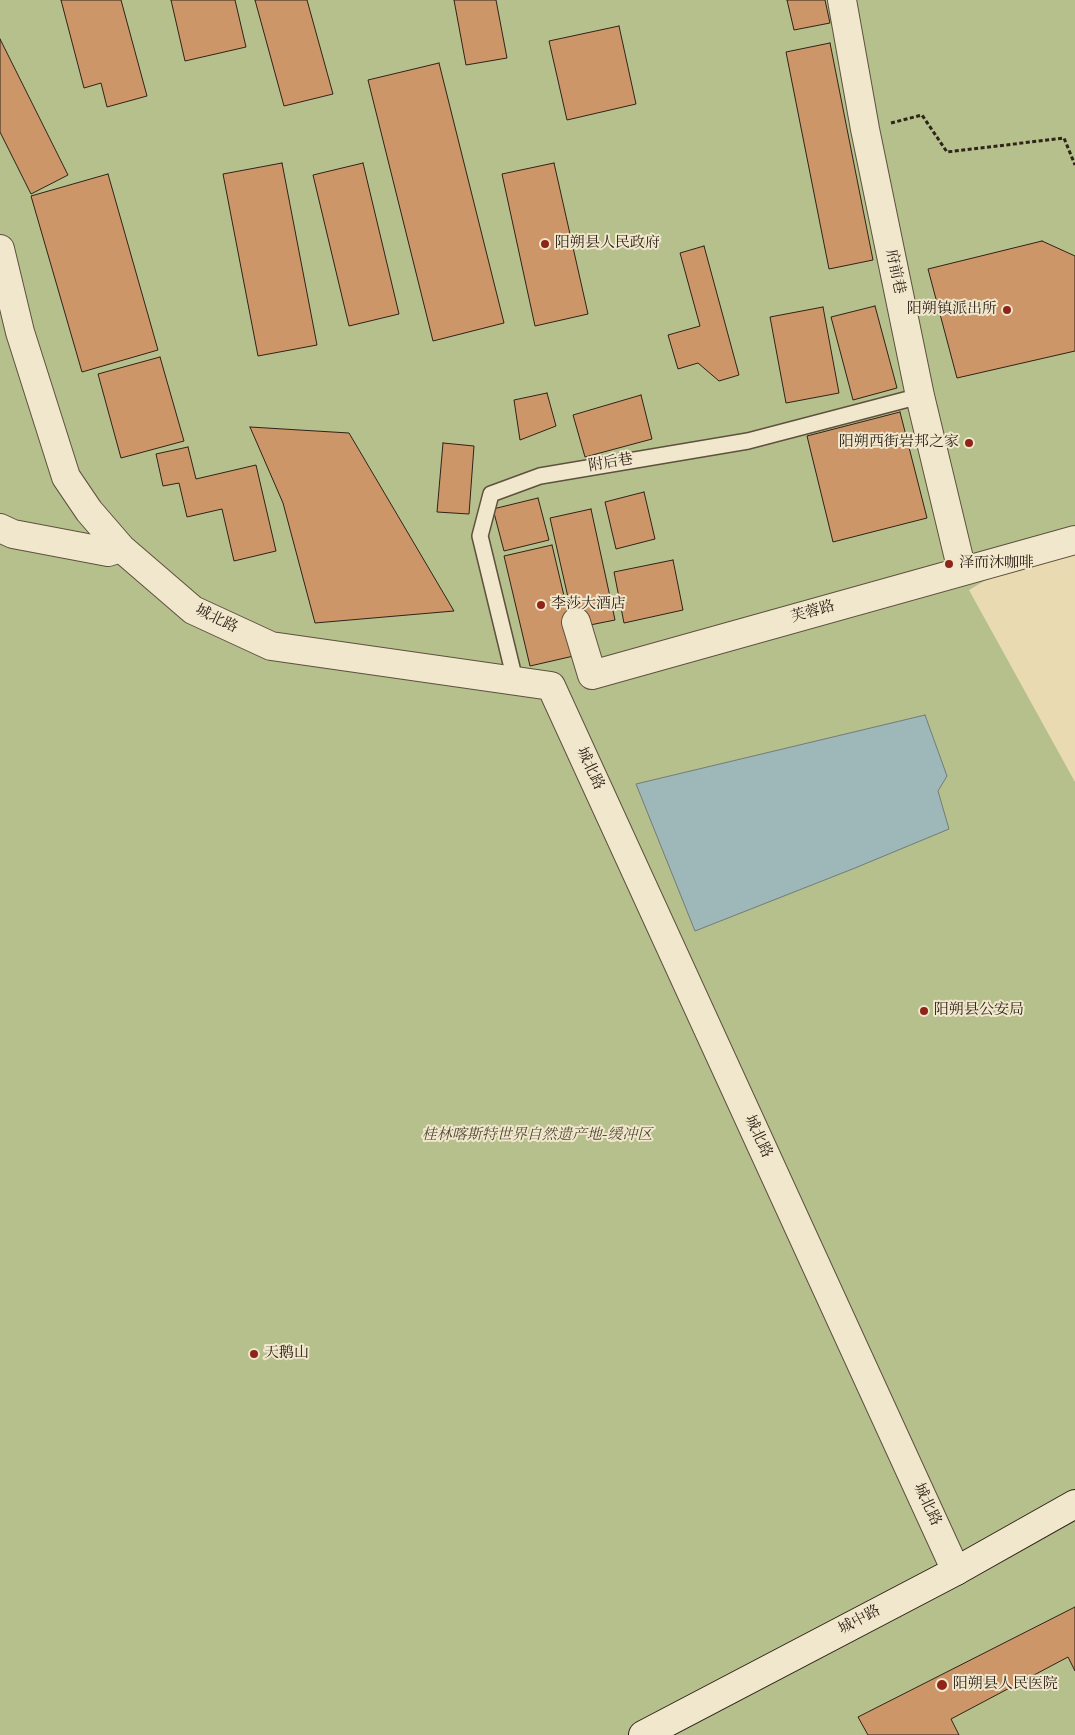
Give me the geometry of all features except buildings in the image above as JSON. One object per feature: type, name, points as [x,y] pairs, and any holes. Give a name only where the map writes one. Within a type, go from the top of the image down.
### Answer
[{"type":"street","name":"府前巷","points":[[842,0],[865,129],[920,396],[962,571]]},
{"type":"street","name":"城北路","points":[[0,249],[20,332],[66,477],[89,511],[121,548],[193,610],[271,646],[551,686],[956,1571]]},
{"type":"street","points":[[0,528],[13,534],[108,552],[121,548]]},
{"type":"street","points":[[576,622],[602,672],[1075,540]]},
{"type":"street","name":"芙蓉路","points":[[551,686],[1075,540]]},
{"type":"street","name":"城中路","points":[[643,1735],[956,1571],[1075,1504]]},
{"type":"lane","name":"附后巷","points":[[515,680],[480,536],[491,494],[540,476],[748,440],[920,396]]},
{"type":"path","points":[[865,129],[922,115],[946,152],[1064,138],[1075,165]]},
{"type":"green space","name":"桂林喀斯特世界自然遗产地-缓冲区","points":[[0,0],[1075,0],[1075,527],[969,590],[1075,782],[1075,1735],[0,1735]]},
{"type":"water","points":[[925,715],[947,776],[938,791],[949,829],[695,931],[636,784]]},
{"type":"place","name":"阳朔县人民政府","points":[[545,244]]},
{"type":"place","name":"阳朔镇派出所","points":[[1007,310]]},
{"type":"place","name":"阳朔西街岩邦之家","points":[[969,443]]},
{"type":"place","name":"泽而沐咖啡","points":[[949,564]]},
{"type":"place","name":"李莎大酒店","points":[[541,605]]},
{"type":"place","name":"阳朔县公安局","points":[[924,1011]]},
{"type":"place","name":"天鹅山","points":[[254,1354]]},
{"type":"place","name":"阳朔县人民医院","points":[[942,1685]]}]
